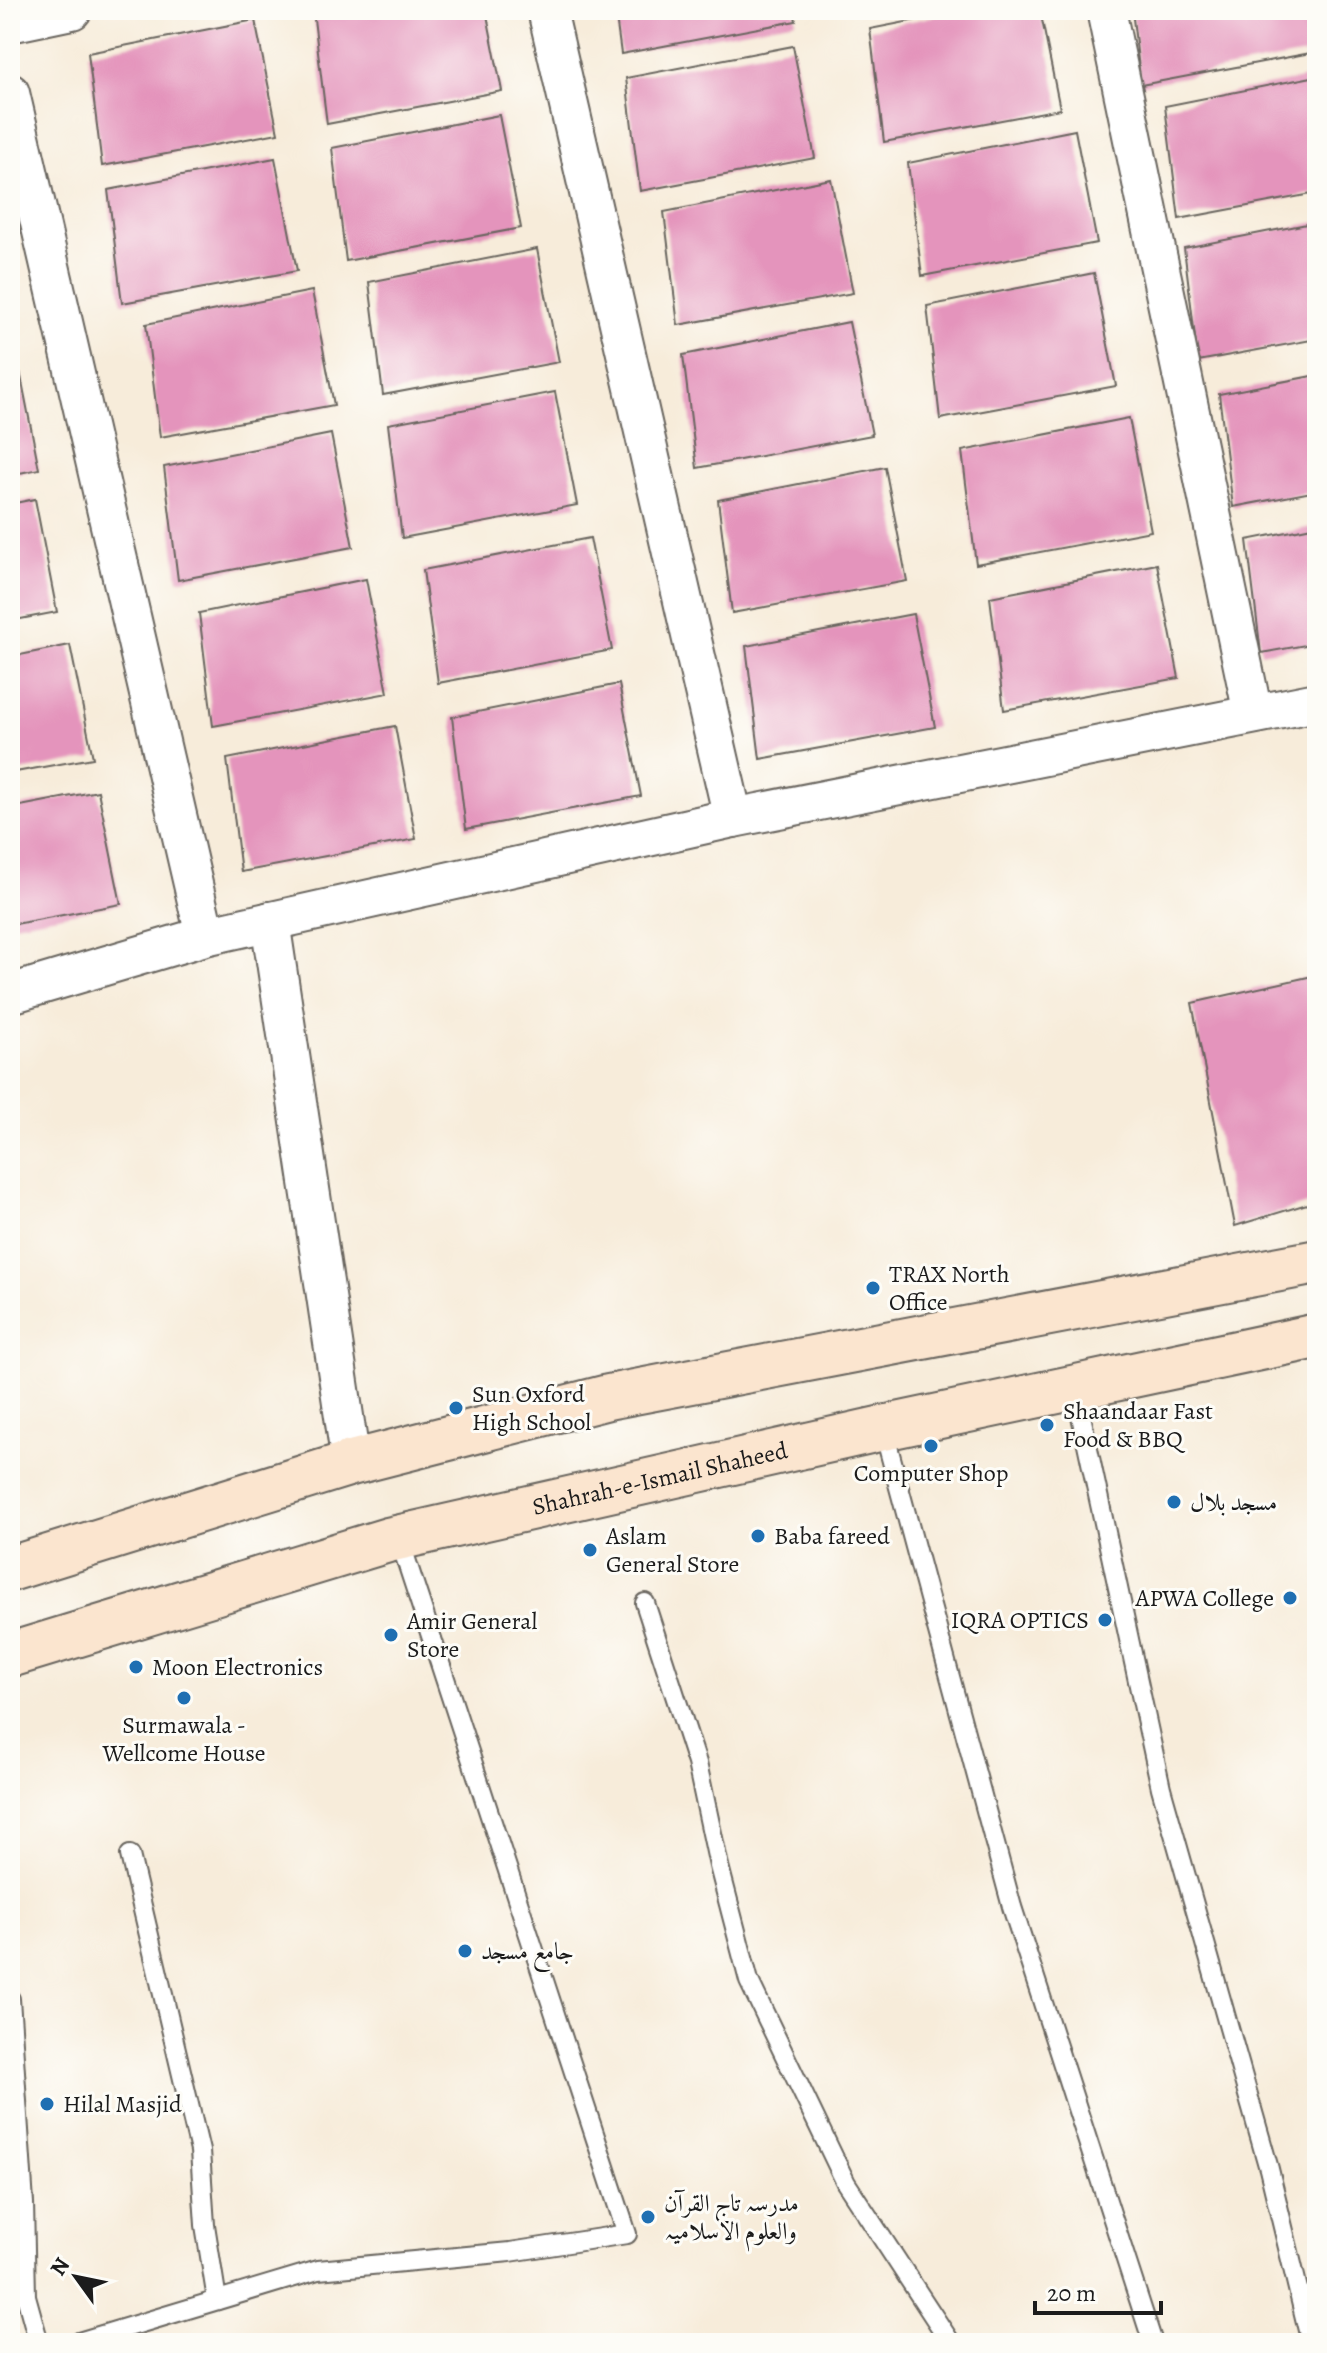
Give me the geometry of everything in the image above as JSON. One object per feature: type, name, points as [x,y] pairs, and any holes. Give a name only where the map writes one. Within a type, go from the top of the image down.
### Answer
[{"type":"main road","points":[[10,1569],[351,1463],[608,1397],[1317,1262]]},
{"type":"main road","name":"Shahrah-e-Ismail Shaheed","points":[[10,1655],[399,1538],[883,1428],[1317,1336]]},
{"type":"street","points":[[10,23],[72,10]]},
{"type":"street","points":[[547,10],[733,818]]},
{"type":"street","points":[[1106,10],[1253,714]]},
{"type":"street","points":[[10,93],[205,936]]},
{"type":"street","points":[[10,994],[205,936],[270,921],[733,818],[1317,702]]},
{"type":"street","points":[[270,921],[351,1463]]},
{"type":"lane","points":[[1075,1388],[1161,1788],[1269,2169],[1311,2343]]},
{"type":"lane","points":[[883,1428],[1012,1907],[1153,2343]]},
{"type":"lane","points":[[75,2343],[318,2270],[510,2252],[627,2234],[399,1538]]},
{"type":"lane","points":[[645,1603],[697,1763],[719,1866],[749,1981],[846,2183],[951,2343]]},
{"type":"lane","points":[[130,1855],[200,2151],[205,2225],[217,2300]]},
{"type":"lane","points":[[10,1999],[24,2203],[26,2296],[39,2343]]},
{"type":"building","points":[[486,10],[502,91],[327,124],[313,11]]},
{"type":"building","points":[[615,10],[794,10],[796,21],[621,54]]},
{"type":"building","points":[[967,10],[1040,10],[1060,109],[884,142],[870,29]]},
{"type":"building","points":[[1132,10],[1308,10],[1316,52],[1141,85]]},
{"type":"building","points":[[255,20],[278,133],[102,166],[88,53]]},
{"type":"building","points":[[793,46],[815,158],[640,191],[626,78]]},
{"type":"building","points":[[1317,76],[1317,193],[1179,219],[1165,106]]},
{"type":"building","points":[[499,115],[521,228],[346,261],[332,148]]},
{"type":"building","points":[[1075,130],[1097,243],[922,276],[908,163]]},
{"type":"building","points":[[275,158],[297,271],[122,303],[108,190]]},
{"type":"building","points":[[831,179],[853,293],[678,325],[664,212]]},
{"type":"building","points":[[1317,222],[1317,339],[1198,361],[1184,248]]},
{"type":"building","points":[[537,249],[559,362],[383,395],[369,282]]},
{"type":"building","points":[[1094,273],[1116,386],[940,419],[927,306]]},
{"type":"building","points":[[312,291],[334,405],[160,437],[146,324]]},
{"type":"building","points":[[849,322],[872,435],[697,468],[683,355]]},
{"type":"building","points":[[17,356],[39,469],[10,475],[10,357]]},
{"type":"building","points":[[1317,375],[1317,491],[1233,507],[1219,394]]},
{"type":"building","points":[[555,392],[577,505],[402,538],[388,424]]},
{"type":"building","points":[[1129,418],[1151,531],[976,564],[962,451]]},
{"type":"building","points":[[331,434],[353,547],[178,580],[164,467]]},
{"type":"building","points":[[885,467],[907,581],[732,613],[718,500]]},
{"type":"building","points":[[35,499],[57,612],[10,621],[10,504]]},
{"type":"building","points":[[1317,526],[1317,643],[1261,653],[1247,540]]},
{"type":"building","points":[[590,538],[612,650],[438,683],[423,570]]},
{"type":"building","points":[[1157,564],[1179,678],[1004,710],[990,597]]},
{"type":"building","points":[[366,579],[388,693],[213,726],[199,613]]},
{"type":"building","points":[[913,614],[935,727],[760,759],[746,646]]},
{"type":"building","points":[[70,645],[93,758],[10,773],[10,657]]},
{"type":"building","points":[[619,684],[641,796],[466,829],[452,717]]},
{"type":"building","points":[[395,726],[416,839],[241,872],[227,759]]},
{"type":"building","points":[[98,791],[121,904],[10,925],[10,808]]},
{"type":"building","points":[[1317,975],[1317,1201],[1235,1226],[1192,1003]]},
{"type":"place","name":"TRAX North Office","points":[[873,1288]]},
{"type":"place","name":"Sun Oxford High School","points":[[456,1408]]},
{"type":"place","name":"Shaandaar Fast Food & BBQ","points":[[1047,1425]]},
{"type":"place","name":"Computer Shop","points":[[931,1446]]},
{"type":"place","name":"مسجد بلال","points":[[1174,1502]]},
{"type":"place","name":"Baba fareed","points":[[758,1536]]},
{"type":"place","name":"Aslam General Store","points":[[590,1550]]},
{"type":"place","name":"APWA College","points":[[1290,1598]]},
{"type":"place","name":"IQRA OPTICS","points":[[1105,1620]]},
{"type":"place","name":"Amir General Store","points":[[391,1635]]},
{"type":"place","name":"Moon Electronics","points":[[136,1667]]},
{"type":"place","name":"Surmawala - Wellcome House","points":[[184,1698]]},
{"type":"place","name":"جامع مسجد","points":[[465,1951]]},
{"type":"place","name":"Hilal Masjid","points":[[47,2104]]},
{"type":"place","name":"مدرسہ تاج القرآن والعلوم الاسلامیہ","points":[[648,2217]]}]
